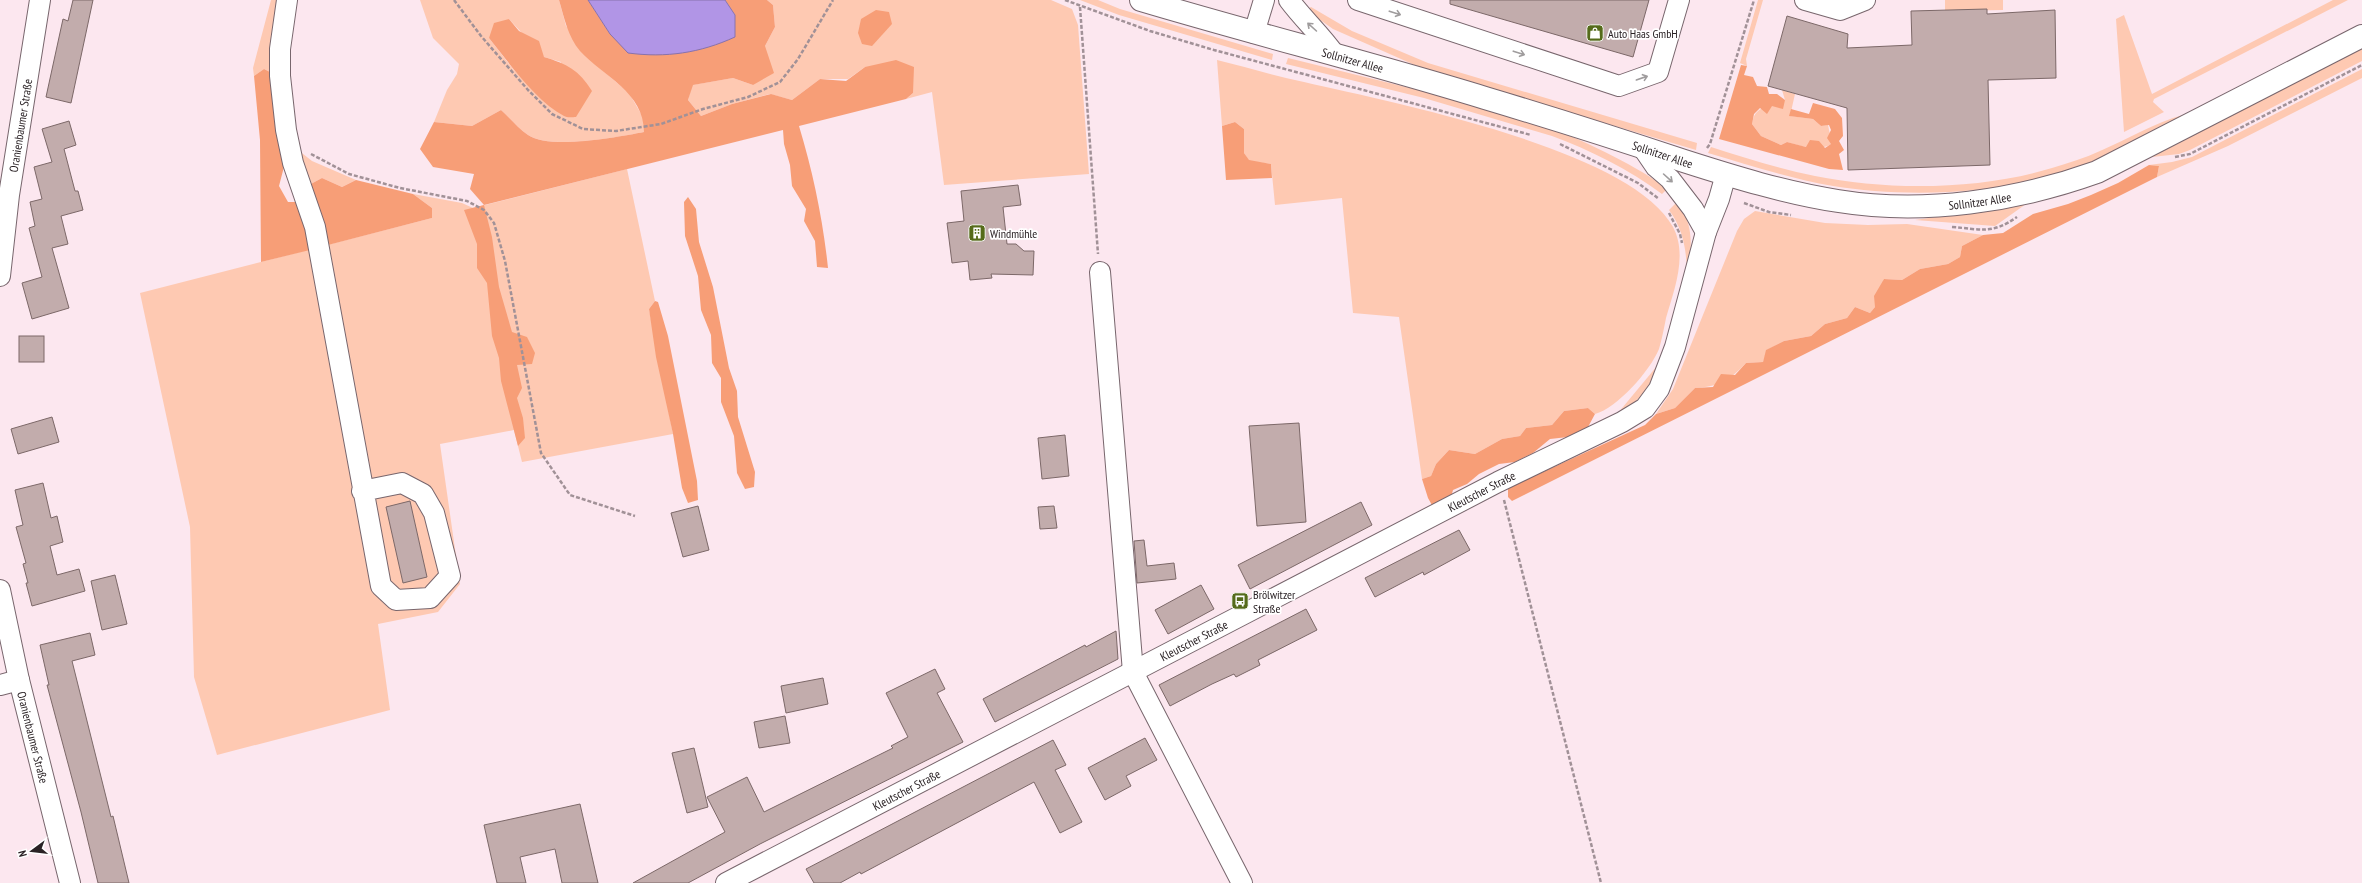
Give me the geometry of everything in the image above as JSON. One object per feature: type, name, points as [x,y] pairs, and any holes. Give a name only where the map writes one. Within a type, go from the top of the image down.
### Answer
[{"type":"main road","name":"Sollnitzer Allee","points":[[1141,0],[1483,97],[1726,174],[1779,188],[1839,201],[1897,206],[1969,202],[2029,193],[2063,184],[2097,172],[2362,36]]},
{"type":"street","name":"Oranienbaumer Straße","points":[[0,276],[8,195],[40,0]]},
{"type":"street","points":[[287,0],[280,49],[280,76],[286,130],[293,163],[315,227],[362,491],[381,586],[396,600],[430,598],[450,576],[434,513],[423,494],[402,483],[362,491]]},
{"type":"street","points":[[1254,33],[1264,0]]},
{"type":"street","points":[[1289,0],[1310,26],[1322,35],[1334,55]]},
{"type":"street","points":[[1358,0],[1619,86],[1658,72],[1679,0]]},
{"type":"street","points":[[1805,0],[1840,10],[1865,0]]},
{"type":"street","points":[[1644,148],[1656,168],[1670,179],[1693,209],[1706,232]]},
{"type":"street","name":"Kleutscher Straße","points":[[726,883],[1498,482],[1622,422],[1645,408],[1659,389],[1675,347],[1706,232],[1719,199],[1726,174]]},
{"type":"street","points":[[1100,272],[1133,672],[1242,883]]},
{"type":"street","name":"Oranienbaumer Straße","points":[[0,590],[19,680],[70,883]]},
{"type":"street","points":[[0,685],[19,680]]},
{"type":"path","points":[[454,0],[486,42],[528,90],[552,114],[583,129],[616,131],[661,124],[703,109],[748,97],[780,82],[798,60],[833,0]]},
{"type":"path","points":[[1065,0],[1080,7],[1150,31],[1276,68],[1411,101],[1536,137]]},
{"type":"path","points":[[1695,164],[1710,144],[1754,0]]},
{"type":"path","points":[[1080,7],[1100,272]]},
{"type":"path","points":[[1558,143],[1638,183],[1663,203]]},
{"type":"path","points":[[308,153],[349,174],[400,188],[467,201],[484,210],[494,223],[505,262],[541,453],[570,495],[635,516]]},
{"type":"path","points":[[1666,208],[1680,234],[1682,246]]},
{"type":"path","points":[[1498,482],[1509,518],[1601,883]]},
{"type":"shaded area","points":[[271,0],[283,0],[276,75],[264,69],[254,76],[253,68]]},
{"type":"shaded area","points":[[420,0],[559,0],[566,26],[602,70],[629,93],[644,119],[644,132],[585,141],[552,142],[528,135],[501,110],[472,126],[434,122],[447,90],[457,74],[459,64],[433,38]],"holes":[[[509,19],[544,57],[561,62],[544,101],[513,69],[489,38]]]},
{"type":"shaded area","points":[[559,0],[588,0],[610,34],[735,15],[725,0],[767,0],[773,5],[775,27],[765,46],[774,73],[753,85],[733,78],[693,85],[688,100],[701,116],[732,104],[771,94],[792,100],[820,79],[846,81],[865,67],[896,60],[914,67],[913,93],[906,99],[799,126],[817,196],[828,268],[817,267],[815,241],[804,221],[806,209],[792,186],[790,165],[784,144],[783,130],[484,205],[470,189],[474,174],[433,167],[420,149],[434,122],[472,126],[501,110],[528,135],[552,142],[584,141],[644,132],[642,118],[637,106],[630,96],[621,86],[580,51],[572,40]]},
{"type":"shaded area","points":[[588,0],[725,0],[735,15],[735,37],[709,47],[683,53],[656,55],[628,53],[610,34]]},
{"type":"shaded area","points":[[767,0],[1051,0],[1072,9],[1078,25],[1089,174],[944,185],[932,92],[906,99],[913,93],[865,67],[848,79],[820,79],[792,100],[770,94],[732,104],[701,116],[688,100],[692,85],[733,78],[753,85],[765,46],[775,27],[773,5]]},
{"type":"shaded area","points":[[1080,0],[1098,0],[1120,9],[1273,54],[1272,60],[1119,15]]},
{"type":"shaded area","points":[[1758,0],[1763,0],[1746,59],[1747,66],[1740,63]]},
{"type":"shaded area","points":[[1945,0],[2003,0],[2003,10],[1945,11]]},
{"type":"shaded area","points":[[2333,0],[2348,0],[2154,99],[2153,102],[2164,112],[2124,132],[2116,19],[2124,15],[2152,94]]},
{"type":"shaded area","points":[[1311,7],[1352,31],[1428,63],[1697,143],[1696,150],[1426,70],[1333,29],[1306,10]]},
{"type":"shaded area","points":[[876,10],[889,12],[892,24],[872,46],[862,44],[858,33],[861,19]]},
{"type":"shaded area","points":[[509,19],[519,31],[539,41],[544,57],[566,65],[572,69],[582,78],[592,91],[576,117],[565,117],[543,101],[514,70],[489,38],[494,23]]},
{"type":"shaded area","points":[[2362,47],[2362,61],[2190,150],[2179,154],[2152,157]]},
{"type":"shaded area","points":[[1288,58],[1426,92],[1555,130],[1613,156],[1667,189],[1662,194],[1650,185],[1609,161],[1552,136],[1424,98],[1286,64]]},
{"type":"shaded area","points":[[1217,60],[1282,77],[1392,102],[1505,133],[1560,152],[1610,174],[1649,199],[1673,227],[1679,249],[1679,261],[1676,284],[1659,349],[1655,358],[1641,378],[1623,397],[1604,410],[1595,414],[1588,408],[1564,411],[1552,425],[1526,428],[1520,436],[1502,439],[1475,454],[1449,450],[1436,464],[1431,476],[1422,479],[1399,317],[1353,313],[1342,198],[1275,205],[1271,164],[1249,161],[1244,153],[1244,129],[1235,122],[1222,126]]},
{"type":"shaded area","points":[[1741,65],[1747,66],[1744,75],[1753,77],[1757,86],[1767,87],[1769,94],[1777,94],[1785,100],[1783,109],[1772,106],[1767,114],[1760,108],[1754,114],[1752,124],[1761,136],[1781,145],[1787,142],[1806,147],[1810,140],[1819,141],[1825,148],[1831,144],[1827,138],[1831,130],[1829,125],[1821,126],[1813,119],[1789,116],[1791,109],[1809,114],[1813,103],[1835,109],[1842,118],[1843,136],[1839,141],[1844,150],[1839,154],[1843,170],[1829,169],[1719,139]]},
{"type":"shaded area","points":[[264,69],[276,75],[286,159],[279,186],[288,202],[298,202],[314,249],[261,262],[260,140],[254,76]]},
{"type":"shaded area","points":[[2362,69],[2362,78],[2228,146],[2157,177],[2159,166],[2149,165],[2172,162],[2192,157]]},
{"type":"shaded area","points":[[1782,90],[1795,94],[1790,116],[1813,119],[1821,126],[1828,125],[1832,144],[1821,148],[1787,142],[1781,145],[1761,136],[1752,124],[1756,113],[1764,108],[1785,100]]},
{"type":"shaded area","points":[[2183,115],[2104,156],[2072,170],[2030,182],[1974,190],[1915,193],[1859,190],[1786,176],[1708,153],[1711,147],[1789,170],[1843,181],[1904,186],[1965,184],[1995,181],[2052,168],[2094,154],[2151,127]]},
{"type":"shaded area","points":[[1235,122],[1244,129],[1244,153],[1249,160],[1271,164],[1272,178],[1226,180],[1222,126]]},
{"type":"shaded area","points":[[298,150],[312,161],[356,180],[342,187],[322,178],[309,185]]},
{"type":"shaded area","points":[[2149,165],[2159,166],[2157,177],[1512,501],[1508,497],[1508,488],[1645,425],[1656,414],[1675,408],[1695,388],[1713,387],[1721,374],[1735,375],[1746,363],[1763,362],[1766,350],[1784,341],[1811,336],[1825,324],[1847,318],[1855,307],[1870,313],[1875,307],[1874,296],[1884,279],[1902,280],[1920,269],[1948,264],[1960,257],[1962,246],[1983,235],[2003,233],[2033,214],[2068,204],[2091,195],[2118,183]]},
{"type":"shaded area","points":[[627,169],[655,301],[649,309],[673,434],[522,462],[514,430],[440,444],[460,584],[438,612],[378,624],[390,710],[217,755],[194,677],[190,527],[140,293],[432,218],[432,208],[413,194],[462,203],[473,208]]},
{"type":"shaded area","points":[[322,178],[342,187],[356,180],[413,194],[432,208],[432,218],[328,245],[309,185]]},
{"type":"shaded area","points":[[688,197],[696,209],[699,242],[713,287],[729,368],[737,391],[738,417],[755,472],[754,487],[745,489],[737,473],[734,436],[721,402],[721,378],[712,363],[711,335],[701,310],[698,276],[685,236],[684,202]]},
{"type":"shaded area","points":[[1678,201],[1687,218],[1689,227],[1691,244],[1687,271],[1686,254],[1681,232],[1669,210]]},
{"type":"shaded area","points":[[2026,204],[1995,226],[1915,220]]},
{"type":"shaded area","points":[[484,205],[492,237],[499,287],[512,332],[527,337],[535,353],[532,364],[517,365],[522,388],[517,398],[523,418],[525,438],[518,446],[501,381],[499,358],[492,336],[487,283],[477,268],[477,244],[464,210]]},
{"type":"shaded area","points":[[1755,211],[1825,223],[1868,225],[1907,224],[1983,235],[1962,246],[1960,257],[1948,264],[1920,269],[1902,280],[1884,279],[1875,307],[1870,313],[1855,307],[1847,318],[1825,324],[1811,336],[1784,341],[1767,350],[1763,362],[1746,363],[1735,374],[1723,382],[1695,388],[1675,408],[1656,414],[1673,389],[1737,231],[1744,219]]},
{"type":"shaded area","points":[[655,301],[658,302],[668,336],[697,481],[698,500],[688,503],[682,488],[673,434],[656,357],[649,309]]},
{"type":"shaded area","points":[[1657,366],[1651,381],[1643,394],[1632,405],[1618,413]]},
{"type":"shaded area","points":[[1588,408],[1595,414],[1588,427],[1568,437],[1550,439],[1533,453],[1515,462],[1499,464],[1479,474],[1467,484],[1453,490],[1450,501],[1433,507],[1428,498],[1422,479],[1431,476],[1436,464],[1449,450],[1475,454],[1502,439],[1520,436],[1526,428],[1552,425],[1564,411]]},
{"type":"building","points":[[73,0],[93,0],[71,103],[46,97],[63,19],[68,21]]},
{"type":"building","name":"Auto Haas GmbH","points":[[1450,0],[1649,0],[1633,57],[1450,4]]},
{"type":"building","points":[[1987,9],[1987,14],[2055,10],[2056,78],[1988,80],[1990,165],[1848,170],[1847,108],[1768,86],[1787,16],[1848,34],[1847,48],[1912,45],[1911,11]]},
{"type":"building","points":[[69,121],[76,145],[64,149],[75,191],[78,191],[83,210],[61,216],[68,244],[52,248],[69,308],[32,319],[22,283],[42,277],[29,228],[35,226],[30,202],[42,199],[34,167],[52,162],[42,129]]},
{"type":"building","name":"Windmühle","points":[[1018,185],[1021,205],[1003,207],[1007,244],[1016,244],[1024,251],[1034,251],[1033,275],[991,274],[992,278],[970,280],[968,261],[952,263],[947,223],[964,221],[961,191]]},
{"type":"building","points":[[19,336],[44,336],[44,362],[19,362]]},
{"type":"building","points":[[52,417],[59,442],[18,454],[11,429]]},
{"type":"building","points":[[1299,423],[1306,522],[1257,526],[1249,426]]},
{"type":"building","points":[[1065,435],[1069,476],[1042,479],[1038,438]]},
{"type":"building","points":[[43,483],[51,518],[57,516],[63,542],[50,546],[57,575],[79,569],[85,591],[32,606],[23,564],[26,563],[16,527],[23,525],[15,490]]},
{"type":"building","points":[[410,501],[427,577],[403,583],[386,507]]},
{"type":"building","points":[[1361,502],[1372,525],[1250,589],[1238,565]]},
{"type":"building","points":[[698,506],[709,550],[683,557],[671,513]]},
{"type":"building","points":[[1054,506],[1057,528],[1040,529],[1038,507]]},
{"type":"building","points":[[1459,530],[1470,550],[1424,575],[1423,572],[1375,597],[1365,578]]},
{"type":"building","points":[[1144,540],[1147,566],[1174,563],[1176,579],[1137,583],[1134,541]]},
{"type":"building","points":[[115,575],[127,624],[102,630],[91,581]]},
{"type":"building","points":[[1201,585],[1214,609],[1168,634],[1155,610]]},
{"type":"building","points":[[1306,609],[1317,630],[1258,660],[1260,665],[1236,677],[1234,674],[1212,684],[1170,706],[1159,685]]},
{"type":"building","points":[[1116,631],[1118,659],[995,722],[983,699],[1085,645],[1086,647]]},
{"type":"building","points":[[90,633],[95,655],[72,661],[129,883],[98,883],[81,812],[47,685],[49,685],[40,645]]},
{"type":"building","points":[[935,669],[945,689],[937,693],[963,742],[760,844],[688,883],[633,883],[725,832],[707,797],[747,777],[764,812],[893,748],[891,746],[908,737],[886,693]]},
{"type":"building","points":[[823,678],[828,704],[786,713],[781,686]]},
{"type":"building","points":[[785,716],[790,743],[759,748],[754,722]]},
{"type":"building","points":[[1145,738],[1157,760],[1126,776],[1131,786],[1105,800],[1088,768]]},
{"type":"building","points":[[1053,740],[1066,765],[1055,770],[1082,822],[1060,833],[1034,782],[861,874],[860,872],[840,883],[814,883],[806,869]]},
{"type":"building","points":[[694,748],[708,807],[687,813],[672,753]]},
{"type":"building","points":[[580,804],[598,883],[562,883],[555,849],[520,857],[526,883],[497,883],[484,825]]},
{"type":"place","name":"Auto Haas GmbH","points":[[1595,33]]},
{"type":"place","name":"Windmühle","points":[[977,233]]},
{"type":"place","name":"Brölwitzer Straße","points":[[1240,601]]}]
